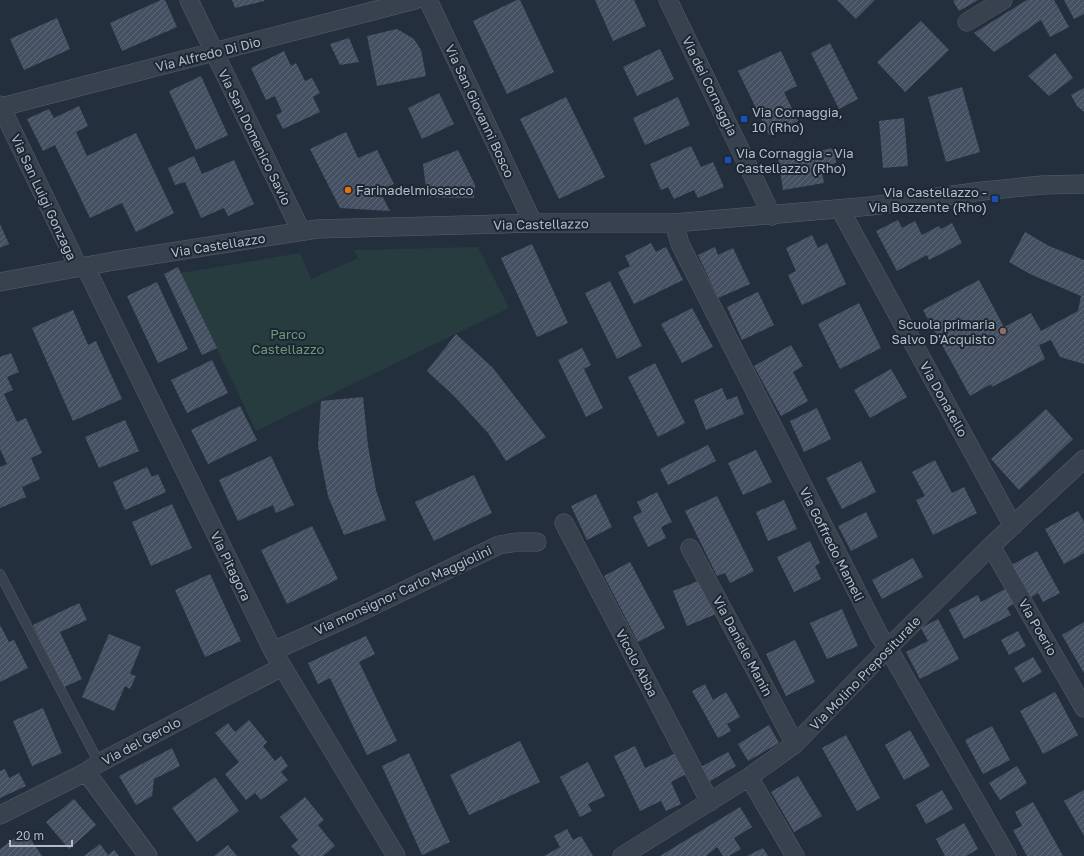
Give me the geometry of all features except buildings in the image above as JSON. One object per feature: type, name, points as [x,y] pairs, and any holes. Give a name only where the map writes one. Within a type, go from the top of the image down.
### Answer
[{"type":"street","name":"Via San Domenico Savio","points":[[188,0],[301,231]]},
{"type":"street","name":"Via Alfredo Di Dio","points":[[1,106],[214,53],[415,0]]},
{"type":"street","name":"Via San Giovanni Bosco","points":[[428,0],[533,223]]},
{"type":"street","name":"Via dei Cornaggia","points":[[668,0],[772,216]]},
{"type":"street","points":[[967,22],[1003,0]]},
{"type":"street","name":"Via San Luigi Gonzaga","points":[[1,106],[73,256],[81,267]]},
{"type":"street","name":"Via Castellazzo","points":[[0,282],[81,267],[317,229],[533,223],[674,223],[772,216],[840,209],[1042,185],[1084,184]]},
{"type":"street","name":"Via Donatello","points":[[840,209],[1013,526]]},
{"type":"street","name":"Via Goffredo Mameli","points":[[674,223],[680,244],[879,635],[888,648],[1007,856]]},
{"type":"street","name":"Via Pitagora","points":[[81,267],[273,651],[396,856]]},
{"type":"street","name":"Via Molino Prepositurale","points":[[622,856],[643,851],[710,802],[749,777],[795,744],[888,648],[991,546],[1084,460]]},
{"type":"street","name":"Vicolo Abba","points":[[564,523],[710,802]]},
{"type":"street","name":"Via monsignor Carlo Maggiolini","points":[[273,651],[360,612],[499,545],[517,542],[536,542]]},
{"type":"street","name":"Via Poerio","points":[[991,546],[1084,708]]},
{"type":"street","name":"Via Daniele Manin","points":[[690,548],[795,744]]},
{"type":"street","name":"Via del Gerolo","points":[[0,815],[282,667]]},
{"type":"street","points":[[92,768],[148,856]]},
{"type":"street","points":[[749,777],[795,856]]},
{"type":"lane","points":[[0,574],[92,768]]},
{"type":"green space","name":"Parco Castellazzo","points":[[478,247],[509,308],[256,431],[181,273],[300,253],[311,279],[358,258],[354,250]]},
{"type":"place","name":"Via Cornaggia, 10 (Rho)","points":[[744,119]]},
{"type":"place","name":"Via Cornaggia - Via Castellazzo (Rho)","points":[[728,160]]},
{"type":"place","name":"Farinadelmiosacco","points":[[348,190]]},
{"type":"place","name":"Via Castellazzo - Via Bozzente (Rho)","points":[[995,199]]},
{"type":"place","name":"Scuola primaria Salvo D'Acquisto","points":[[1003,331]]}]
